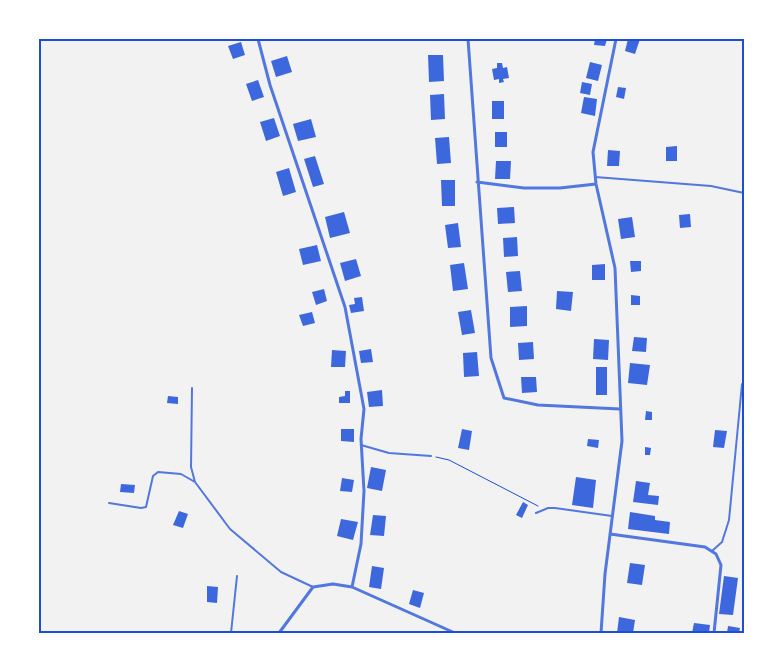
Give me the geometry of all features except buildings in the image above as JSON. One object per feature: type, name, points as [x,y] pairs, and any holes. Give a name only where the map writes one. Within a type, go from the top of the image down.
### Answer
[{"type":"street","points":[[258,39],[270,85],[345,307],[364,409],[361,444],[364,491],[361,544],[352,587]]},
{"type":"street","points":[[468,39],[491,358],[504,398],[538,405],[620,409]]},
{"type":"street","points":[[601,633],[605,574],[622,441],[615,268],[596,184],[593,152],[616,39]]},
{"type":"street","points":[[477,182],[524,188],[560,188],[596,184]]},
{"type":"street","points":[[610,534],[705,547],[716,554],[721,566],[714,633]]},
{"type":"street","points":[[279,633],[313,586],[333,584],[352,587],[455,633]]},
{"type":"lane","points":[[595,177],[711,186],[744,193]]},
{"type":"lane","points":[[712,551],[722,542],[729,520],[742,384],[744,384]]},
{"type":"lane","points":[[192,388],[191,467],[195,482],[230,529],[281,572],[313,586]]},
{"type":"lane","points":[[361,444],[389,453],[431,456]]},
{"type":"lane","points":[[109,503],[140,508],[146,507],[153,476],[158,472],[181,474],[195,482]]},
{"type":"lane","points":[[536,513],[548,508],[612,516]]},
{"type":"lane","points":[[231,633],[237,576]]},
{"type":"path","points":[[431,456],[449,460],[541,507],[548,508]]}]
